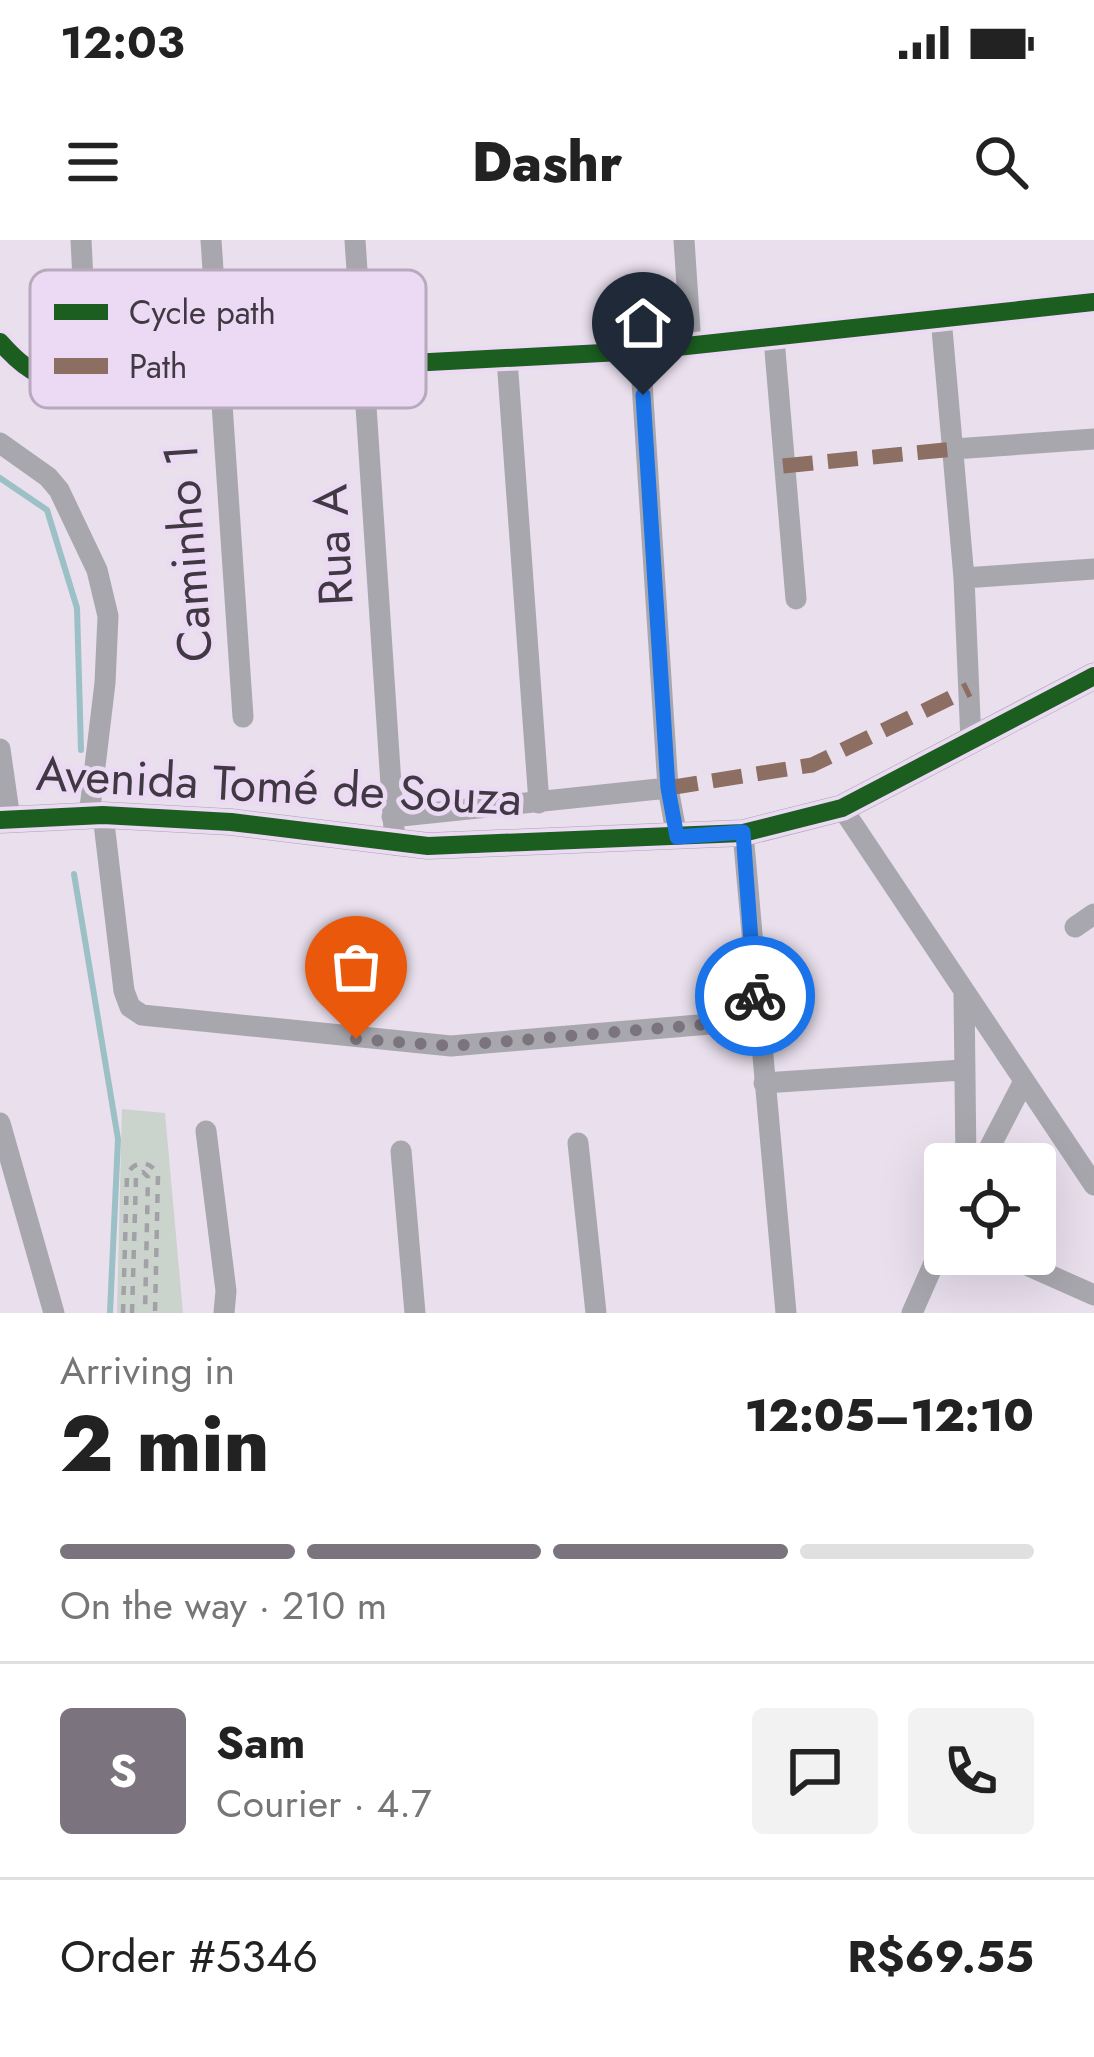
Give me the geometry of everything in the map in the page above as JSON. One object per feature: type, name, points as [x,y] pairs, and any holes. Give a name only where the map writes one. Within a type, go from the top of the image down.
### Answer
[{"type":"street","points":[[81,240],[82,270]]},
{"type":"street","name":"Caminho 1","points":[[211,240],[212,270]]},
{"type":"street","name":"Rua A","points":[[355,240],[357,270]]},
{"type":"street","points":[[684,240],[691,346]]},
{"type":"street","points":[[426,362],[774,339],[1094,302]]},
{"type":"street","points":[[941,318],[964,578],[971,742]]},
{"type":"street","points":[[774,339],[796,599]]},
{"type":"street","points":[[0,342],[30,371]]},
{"type":"street","points":[[640,351],[668,788],[677,837]]},
{"type":"street","points":[[507,359],[538,803]]},
{"type":"street","name":"Caminho 1","points":[[220,408],[243,717]]},
{"type":"street","name":"Rua A","points":[[367,408],[393,831]]},
{"type":"street","points":[[954,449],[1094,439]]},
{"type":"street","points":[[0,443],[48,477],[58,490],[104,592],[108,652],[96,815],[130,1007],[142,1015],[451,1046],[757,1020]]},
{"type":"street","points":[[964,578],[1094,568]]},
{"type":"street","name":"Avenida Tomé de Souza","points":[[5,819],[96,815],[393,831],[677,837],[743,832],[842,808],[1094,676]]},
{"type":"street","points":[[0,749],[5,819]]},
{"type":"street","points":[[393,831],[538,803],[668,788]]},
{"type":"street","points":[[842,808],[1094,1186]]},
{"type":"street","points":[[743,832],[786,1313]]},
{"type":"street","points":[[964,991],[965,1143]]},
{"type":"street","points":[[764,1083],[962,1070]]},
{"type":"street","points":[[992,1143],[1024,1082]]},
{"type":"street","points":[[206,1131],[226,1291],[224,1313]]},
{"type":"street","points":[[2,1137],[54,1313]]},
{"type":"street","points":[[578,1142],[596,1313]]},
{"type":"street","points":[[401,1151],[415,1313]]},
{"type":"street","points":[[912,1313],[929,1275]]},
{"type":"street","points":[[1049,1275],[1094,1295]]},
{"type":"path","points":[[122,1313],[127,1175],[143,1162],[158,1175],[154,1313]]},
{"type":"path","points":[[132,1313],[136,1177],[142,1172],[148,1177],[145,1313]]},
{"type":"shaded area","points":[[122,1109],[165,1113],[183,1313],[117,1313]]},
{"type":"waterway","points":[[0,478],[47,510],[77,608],[81,750]]},
{"type":"waterway","points":[[74,874],[118,1139],[110,1313]]},
{"type":"marked path","points":[[783,466],[954,449]]},
{"type":"marked path","points":[[668,788],[812,765],[969,689]]},
{"type":"cycle path","points":[[426,362],[640,351],[1094,302]]},
{"type":"cycle path","points":[[0,342],[30,368]]},
{"type":"cycle path","points":[[0,820],[103,815],[231,822],[428,846],[743,833],[842,808],[1094,676]]},
{"type":"way so far","points":[[356,1039],[451,1046],[757,1020],[755,996]]},
{"type":"route","points":[[643,395],[668,788],[677,837],[743,832],[755,996]]}]
